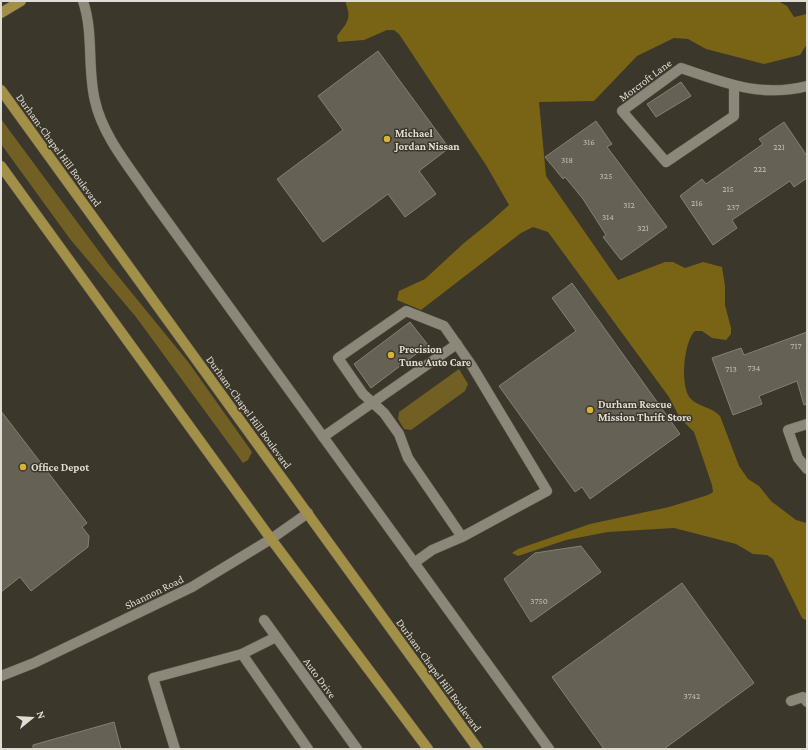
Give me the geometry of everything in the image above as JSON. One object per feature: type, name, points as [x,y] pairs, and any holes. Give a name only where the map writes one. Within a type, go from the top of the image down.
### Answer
[{"type":"main road","points":[[1,13],[21,1]]},
{"type":"main road","name":"Durham-Chapel Hill Boulevard","points":[[1,90],[478,749]]},
{"type":"main road","points":[[1,166],[271,539],[428,749]]},
{"type":"street","points":[[83,1],[88,24],[95,102],[111,139],[151,199],[549,749]]},
{"type":"street","name":"Morcroft Lane","points":[[734,87],[734,116],[666,162],[622,111],[681,68],[734,87],[769,90],[807,86]]},
{"type":"street","points":[[414,563],[432,550],[462,537],[547,491],[457,344],[444,326],[406,311],[338,358],[363,394],[384,413],[399,434],[408,458],[462,537]]},
{"type":"street","points":[[323,437],[457,344]]},
{"type":"street","points":[[807,424],[788,430],[798,458],[807,469]]},
{"type":"street","name":"Shannon Road","points":[[1,676],[34,663],[192,587],[271,539],[308,513]]},
{"type":"street","name":"Auto Drive","points":[[264,620],[357,749]]},
{"type":"street","points":[[175,749],[153,678],[242,654],[276,637]]},
{"type":"street","points":[[242,654],[308,749]]},
{"type":"street","points":[[791,701],[803,697],[807,702]]},
{"type":"shaded area","points":[[345,1],[778,1],[787,6],[794,17],[807,14],[807,44],[800,55],[764,64],[706,49],[688,39],[674,38],[637,56],[594,101],[539,102],[546,176],[618,280],[665,262],[673,262],[685,268],[703,262],[722,267],[725,286],[725,305],[731,328],[731,334],[726,340],[712,338],[702,331],[695,331],[688,344],[684,364],[685,385],[687,393],[694,402],[717,413],[720,416],[739,466],[748,479],[759,486],[771,501],[796,520],[807,523],[807,621],[802,618],[773,559],[767,555],[753,554],[736,544],[674,528],[608,532],[566,540],[518,556],[512,553],[518,549],[590,524],[669,507],[708,495],[713,492],[712,485],[694,432],[680,418],[669,397],[548,232],[533,227],[521,233],[421,310],[397,300],[399,291],[425,279],[464,243],[509,205],[486,165],[399,34],[394,30],[387,30],[364,40],[338,42],[337,36],[348,20],[348,12]]},
{"type":"shaded area","points":[[1,119],[109,265],[189,363],[252,452],[248,460],[243,463],[136,317],[70,239],[1,144]]},
{"type":"shaded area","points":[[459,369],[468,384],[465,391],[411,430],[404,429],[398,419],[399,412]]},
{"type":"building","name":"Michael Jordan Nissan","points":[[378,51],[449,148],[419,171],[436,194],[405,217],[388,194],[323,242],[277,179],[343,130],[318,96]]},
{"type":"building","points":[[681,82],[691,96],[656,117],[647,104]]},
{"type":"building","points":[[596,121],[612,144],[607,147],[667,227],[621,260],[603,237],[606,235],[583,199],[565,177],[563,179],[545,157]]},
{"type":"building","points":[[784,122],[807,156],[807,178],[794,187],[790,181],[732,220],[737,228],[713,245],[680,196],[702,179],[706,184],[763,144],[759,139]]},
{"type":"building","name":"Durham Rescue Mission Thrift Store","points":[[572,283],[680,434],[590,499],[582,487],[575,492],[499,386],[576,331],[552,298]]},
{"type":"building","name":"Precision Tune Auto Care","points":[[410,322],[428,345],[371,388],[354,364]]},
{"type":"building","points":[[807,332],[807,404],[804,405],[797,381],[759,396],[762,404],[733,415],[712,358],[741,348],[744,355]]},
{"type":"building","name":"Office Depot","points":[[1,411],[87,523],[82,527],[89,536],[88,547],[31,591],[20,577],[1,592]]},
{"type":"building","points":[[581,546],[601,572],[531,622],[504,579],[535,553]]},
{"type":"building","points":[[682,583],[754,683],[664,749],[604,749],[552,677]]},
{"type":"building","points":[[114,722],[121,749],[33,749],[33,745]]},
{"type":"place","name":"Michael Jordan Nissan","points":[[387,139]]},
{"type":"place","name":"Precision Tune Auto Care","points":[[391,355]]},
{"type":"place","name":"Durham Rescue Mission Thrift Store","points":[[590,410]]},
{"type":"place","name":"Office Depot","points":[[23,467]]}]
